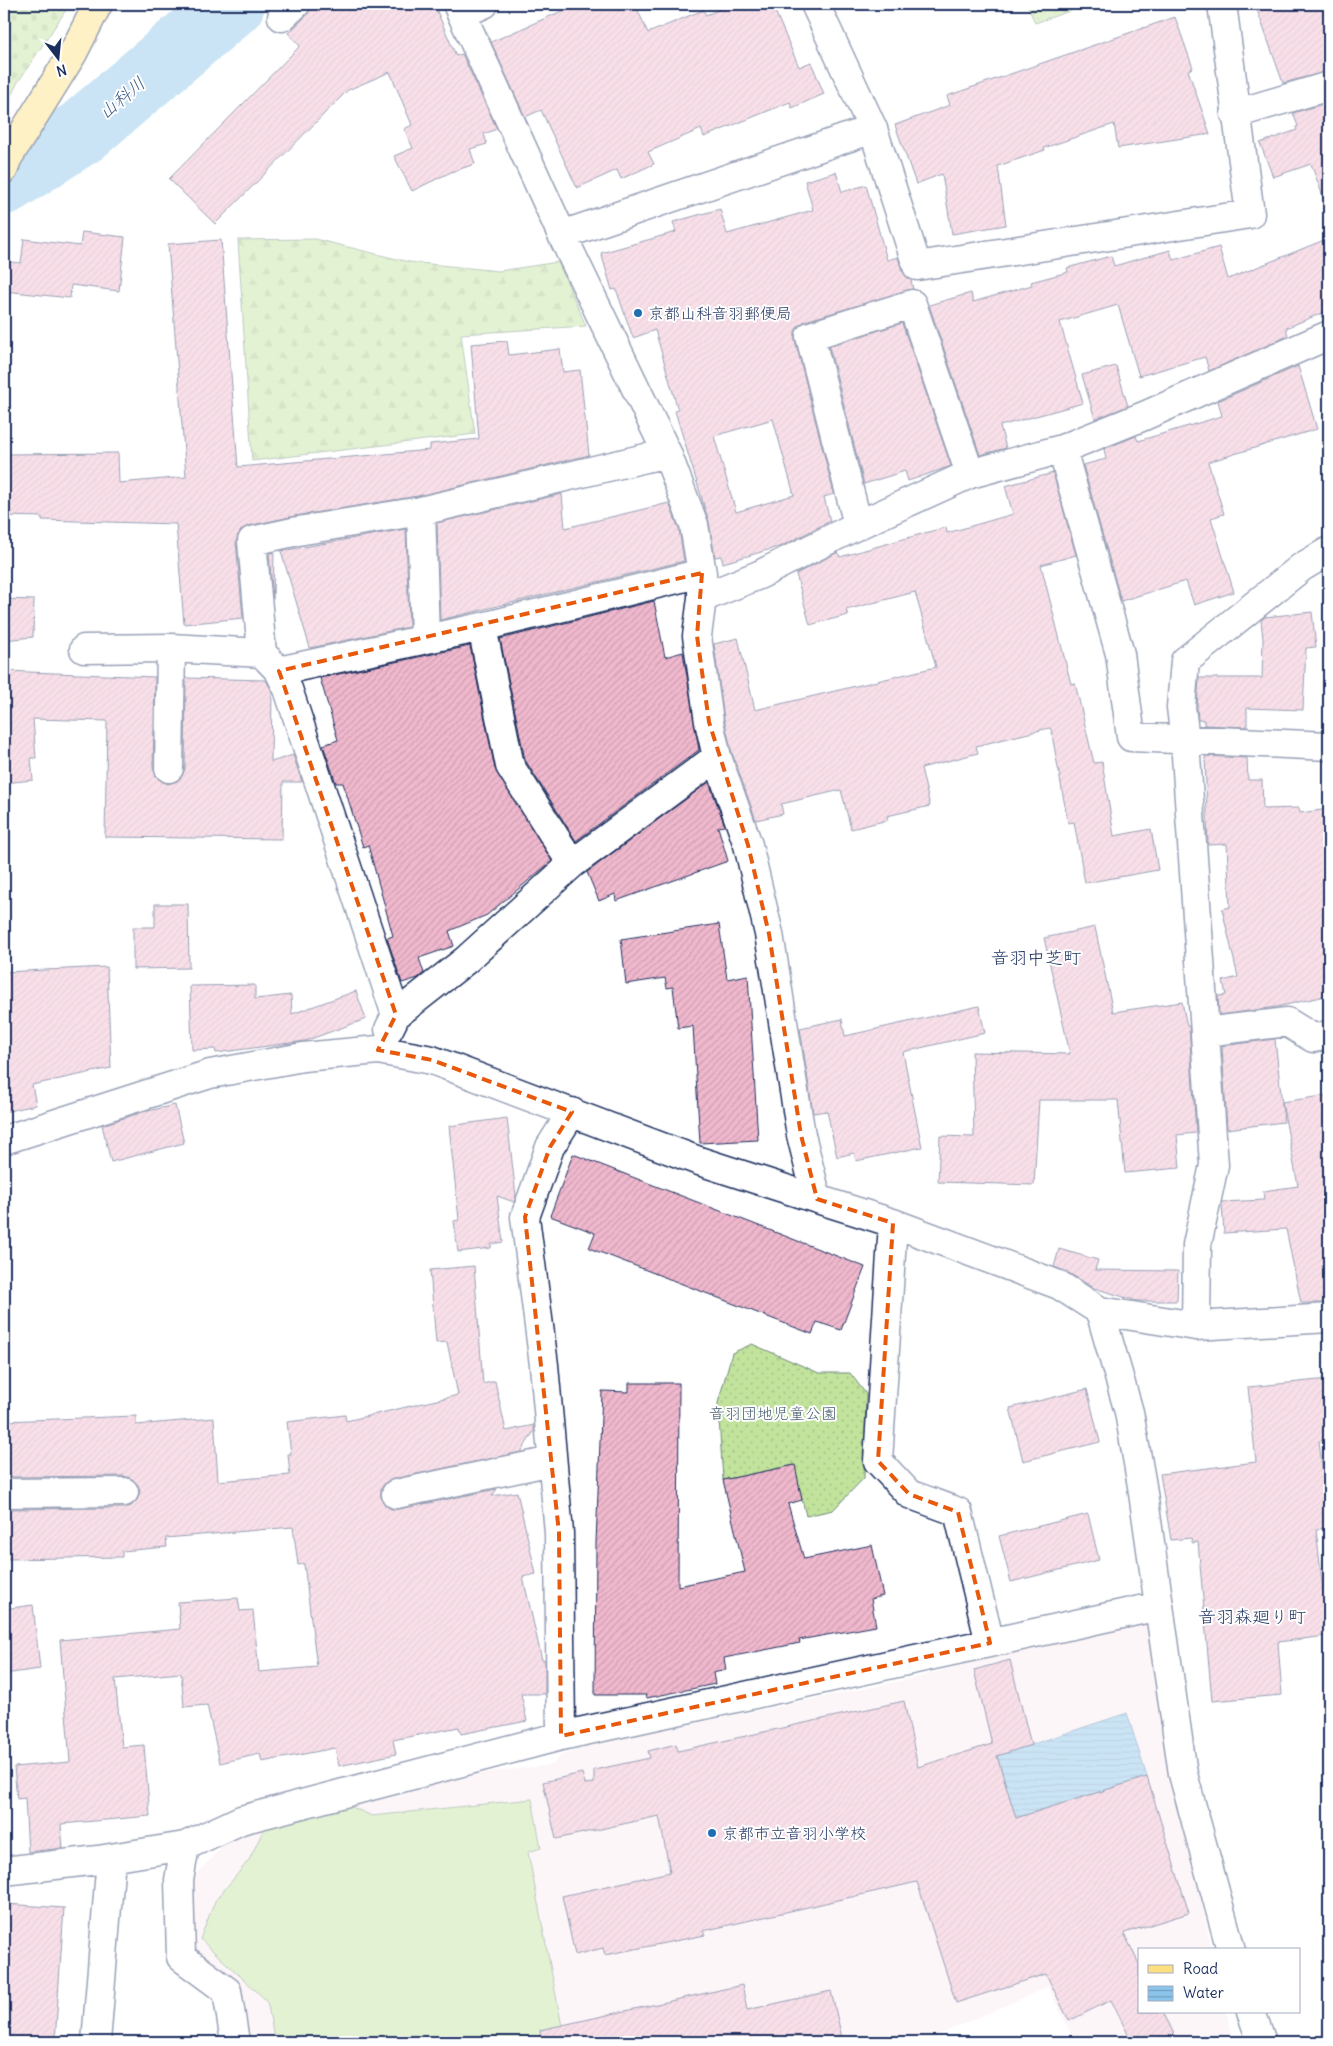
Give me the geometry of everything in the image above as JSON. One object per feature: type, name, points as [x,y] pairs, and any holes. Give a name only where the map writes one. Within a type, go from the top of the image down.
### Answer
[{"type":"main road","points":[[5,164],[73,53],[98,4]]},
{"type":"street","points":[[815,4],[872,129],[918,266],[1250,214],[1235,114],[1222,4]]},
{"type":"street","points":[[467,7],[562,235],[667,453],[694,525],[702,586],[697,636],[709,722],[717,757],[748,845],[769,934],[801,1135],[817,1199]]},
{"type":"street","points":[[1235,114],[1329,86]]},
{"type":"street","points":[[562,235],[872,129]]},
{"type":"street","points":[[858,525],[810,336],[912,304],[970,474]]},
{"type":"street","points":[[84,649],[171,648],[270,662],[425,638],[759,575],[858,525],[970,474],[1062,449],[1144,416],[1329,335]]},
{"type":"street","points":[[1062,449],[1120,654],[1131,737],[1185,741],[1329,746]]},
{"type":"street","points":[[396,1014],[288,689],[270,662],[252,541],[421,511],[667,453]]},
{"type":"street","points":[[421,511],[425,638]]},
{"type":"street","points":[[1196,1326],[1197,1245],[1214,1166],[1206,1032],[1181,707],[1185,661],[1302,567],[1329,550]]},
{"type":"street","points":[[482,627],[510,766],[572,864]]},
{"type":"street","points":[[169,768],[171,648]]},
{"type":"street","points":[[378,1050],[396,1014],[466,960],[572,864],[717,757]]},
{"type":"street","points":[[1206,1032],[1287,1022],[1313,1038],[1329,1035]]},
{"type":"street","points":[[4,1140],[210,1074],[303,1057],[378,1050],[432,1060],[699,1161],[893,1223],[1059,1285],[1100,1311],[1196,1326],[1329,1318]]},
{"type":"street","points":[[561,1736],[559,1533],[544,1365],[525,1217],[550,1146],[572,1112]]},
{"type":"street","points":[[893,1223],[878,1461],[909,1494],[958,1512],[990,1643]]},
{"type":"street","points":[[1100,1311],[1129,1412],[1183,1774],[1230,1948]]},
{"type":"street","points":[[396,1494],[552,1461]]},
{"type":"street","points":[[4,1493],[124,1492]]},
{"type":"street","points":[[4,1871],[111,1858],[185,1846],[241,1820],[561,1736],[1159,1606]]},
{"type":"street","points":[[185,1846],[179,1880],[180,1957],[227,1991],[235,2042]]},
{"type":"street","points":[[96,2042],[111,1858]]},
{"type":"street","points":[[1252,2014],[1262,2042]]},
{"type":"highlighted area","points":[[702,573],[697,636],[709,722],[748,845],[769,934],[801,1135],[817,1199],[893,1223],[878,1461],[909,1494],[958,1512],[990,1643],[561,1736],[559,1533],[525,1217],[550,1147],[572,1112],[432,1060],[378,1050],[396,1015],[279,671]]},
{"type":"shaded area","name":"京都市立音羽小学校","points":[[1149,1616],[1177,1794],[1212,1948],[1138,1948],[1138,2014],[1227,2014],[1235,2042],[1075,2042],[1048,1987],[922,2042],[250,2042],[242,1993],[204,1967],[193,1954],[185,1903],[193,1878],[227,1841],[250,1824],[401,1782],[552,1765],[562,1754],[598,1743],[906,1680]]},
{"type":"green space","points":[[4,4],[70,4],[18,82],[4,109]]},
{"type":"green space","points":[[1027,4],[1090,4],[1035,23]]},
{"type":"green space","points":[[315,239],[409,262],[499,271],[558,262],[586,326],[461,334],[475,434],[252,461],[238,240]]},
{"type":"green space","name":"音羽団地児童公園","points":[[752,1344],[819,1373],[850,1373],[866,1394],[864,1478],[833,1510],[806,1516],[794,1465],[723,1480],[718,1403],[732,1353]]},
{"type":"green space","points":[[532,1799],[541,1848],[528,1852],[565,2042],[275,2042],[267,2001],[200,1939],[215,1901],[249,1860],[265,1827],[345,1804],[372,1816]]},
{"type":"water","points":[[1127,1713],[1147,1777],[1016,1818],[997,1756]]},
{"type":"building","points":[[311,4],[434,4],[456,56],[462,54],[497,129],[484,134],[487,144],[470,149],[475,164],[451,172],[412,191],[394,156],[413,148],[404,129],[412,125],[390,72],[348,90],[215,224],[169,179],[300,46],[288,33],[307,15]]},
{"type":"building","points":[[578,4],[635,4],[648,33],[703,10],[706,15],[732,4],[772,4],[799,67],[811,62],[824,94],[792,108],[790,102],[704,137],[701,129],[648,152],[654,164],[621,179],[617,170],[577,188],[541,110],[525,117],[491,42]]},
{"type":"building","points":[[1255,4],[1329,4],[1329,71],[1283,83]]},
{"type":"building","points":[[1175,17],[1193,68],[1188,70],[1210,134],[1118,148],[1114,124],[1044,148],[1045,150],[998,166],[1006,225],[952,234],[942,174],[916,184],[895,125],[950,105],[947,96]]},
{"type":"building","points":[[1329,102],[1329,202],[1325,202],[1311,164],[1273,177],[1260,143],[1297,130],[1296,127],[1298,126],[1293,113]]},
{"type":"building","points":[[836,172],[842,192],[866,185],[887,260],[898,257],[902,271],[911,280],[913,289],[805,321],[798,326],[795,332],[795,340],[834,494],[824,497],[830,521],[782,546],[723,563],[721,556],[715,557],[709,522],[675,411],[678,410],[655,330],[633,338],[616,289],[612,290],[601,253],[676,232],[673,222],[720,209],[727,234],[813,210],[805,181]],"holes":[[[773,419],[794,495],[736,512],[714,436]]]},
{"type":"building","points":[[82,232],[125,237],[119,291],[71,285],[70,298],[4,291],[4,261],[21,263],[24,239],[80,246]]},
{"type":"building","points":[[1329,238],[1329,310],[1286,328],[1288,336],[1209,371],[1205,357],[1139,376],[1118,305],[1060,322],[1083,403],[1000,426],[1006,448],[980,455],[929,305],[971,293],[973,302],[1032,285],[1031,282],[1068,272],[1067,268],[1111,256],[1114,266],[1170,250],[1173,260],[1219,247],[1228,279]]},
{"type":"building","points":[[221,240],[238,467],[430,450],[430,444],[479,439],[471,344],[507,341],[509,355],[560,349],[563,372],[580,370],[589,455],[418,496],[295,516],[248,526],[238,535],[236,542],[243,618],[184,624],[176,524],[42,520],[42,517],[4,516],[4,454],[118,453],[119,483],[186,477],[168,244]]},
{"type":"building","points":[[902,323],[951,466],[908,481],[905,471],[864,484],[829,346]]},
{"type":"building","points":[[1116,366],[1128,406],[1095,419],[1082,375]]},
{"type":"building","points":[[1298,366],[1317,429],[1208,462],[1224,514],[1211,518],[1234,592],[1194,605],[1186,581],[1121,601],[1083,465],[1106,459],[1104,449],[1136,436],[1138,441],[1222,416],[1218,401]]},
{"type":"building","points":[[1053,473],[1076,555],[1041,565],[1071,684],[1075,683],[1094,763],[1102,762],[1114,836],[1151,829],[1158,870],[1085,883],[1074,822],[1068,823],[1051,729],[1049,728],[976,746],[978,753],[921,768],[930,806],[887,816],[888,820],[851,829],[841,790],[781,804],[783,814],[756,820],[732,753],[724,719],[714,644],[738,638],[755,710],[936,667],[915,592],[846,610],[848,615],[810,625],[796,574],[838,552],[840,557],[946,527],[947,533],[1013,514],[1005,486]]},
{"type":"building","points":[[562,494],[565,528],[669,503],[679,529],[684,561],[440,620],[437,523]]},
{"type":"building","points":[[406,529],[409,627],[310,648],[281,551]]},
{"type":"building","points":[[274,552],[273,599],[269,553]]},
{"type":"building","points":[[4,599],[34,600],[33,637],[4,640]]},
{"type":"building","points":[[654,601],[665,657],[683,652],[699,750],[576,841],[525,760],[500,639]]},
{"type":"building","points":[[1312,612],[1316,647],[1306,648],[1303,710],[1247,708],[1247,727],[1204,725],[1204,720],[1198,720],[1199,678],[1262,678],[1263,639],[1261,620],[1265,617]]},
{"type":"building","points":[[470,646],[495,769],[552,861],[487,915],[449,931],[454,946],[419,958],[424,973],[418,978],[402,983],[387,938],[393,936],[368,845],[363,847],[343,783],[336,783],[323,745],[338,740],[320,678]]},
{"type":"building","points":[[4,671],[155,677],[153,768],[156,776],[168,784],[177,781],[185,769],[186,678],[266,680],[272,691],[271,762],[293,755],[302,782],[283,782],[282,839],[105,837],[107,721],[33,719],[36,758],[31,758],[33,780],[4,783]]},
{"type":"building","points":[[1205,756],[1247,758],[1248,780],[1262,780],[1263,809],[1299,808],[1300,813],[1329,809],[1329,995],[1277,1007],[1219,1015],[1218,996],[1226,995],[1223,981],[1238,977],[1222,909],[1230,907],[1227,844],[1208,845]]},
{"type":"building","points":[[709,782],[725,826],[718,827],[728,861],[616,901],[615,894],[599,901],[587,872]]},
{"type":"building","points":[[155,904],[188,904],[189,968],[133,969],[133,927],[155,927]]},
{"type":"building","points":[[719,924],[727,979],[748,975],[758,1140],[700,1143],[693,1026],[678,1028],[673,987],[667,988],[665,978],[626,984],[621,939]]},
{"type":"building","points":[[1095,927],[1113,1012],[1182,1002],[1187,1026],[1189,1026],[1196,1133],[1177,1135],[1180,1168],[1125,1173],[1118,1100],[1039,1100],[1034,1185],[938,1182],[940,1136],[974,1137],[972,1052],[1070,1054],[1044,938]]},
{"type":"building","points":[[107,967],[111,1068],[32,1085],[36,1105],[4,1112],[4,972]]},
{"type":"building","points":[[255,985],[255,999],[291,995],[292,1014],[356,991],[366,1019],[305,1041],[216,1053],[215,1049],[192,1050],[190,986]]},
{"type":"building","points":[[979,1006],[985,1033],[903,1052],[922,1147],[856,1161],[854,1153],[837,1157],[827,1111],[813,1113],[800,1028],[842,1019],[845,1036]]},
{"type":"building","points":[[1275,1039],[1284,1122],[1227,1129],[1222,1046]]},
{"type":"building","points":[[1329,1095],[1329,1303],[1301,1303],[1286,1229],[1224,1233],[1222,1202],[1264,1200],[1263,1191],[1298,1186],[1282,1102]]},
{"type":"building","points":[[175,1105],[184,1143],[111,1162],[102,1125],[143,1112]]},
{"type":"building","points":[[507,1118],[516,1196],[514,1202],[497,1196],[503,1242],[491,1244],[491,1248],[458,1252],[454,1221],[459,1220],[449,1126]]},
{"type":"building","points":[[573,1154],[865,1267],[841,1330],[817,1322],[812,1334],[589,1248],[595,1233],[550,1216]]},
{"type":"building","points":[[1059,1249],[1098,1260],[1095,1270],[1178,1271],[1177,1301],[1137,1301],[1094,1288],[1067,1272],[1054,1267]]},
{"type":"building","points":[[474,1266],[483,1384],[495,1381],[506,1431],[534,1425],[534,1431],[521,1452],[393,1479],[385,1483],[381,1489],[381,1497],[385,1505],[391,1509],[399,1509],[497,1489],[492,1496],[517,1492],[536,1574],[523,1577],[542,1660],[545,1660],[545,1694],[521,1694],[527,1721],[461,1734],[459,1727],[393,1740],[396,1754],[339,1766],[335,1748],[262,1762],[260,1754],[220,1763],[207,1705],[184,1707],[181,1673],[115,1679],[122,1747],[144,1745],[150,1816],[61,1824],[63,1848],[28,1852],[25,1798],[17,1799],[14,1767],[70,1762],[60,1640],[180,1629],[178,1602],[238,1598],[240,1611],[253,1610],[259,1672],[317,1667],[304,1564],[298,1565],[293,1527],[166,1538],[167,1547],[122,1551],[122,1557],[7,1559],[7,1509],[125,1508],[131,1506],[137,1500],[140,1491],[138,1485],[132,1479],[124,1476],[6,1477],[6,1472],[4,1472],[4,1421],[136,1416],[136,1425],[214,1418],[218,1481],[290,1475],[288,1454],[291,1454],[287,1422],[345,1415],[346,1421],[458,1395],[447,1342],[436,1343],[430,1270]]},
{"type":"building","points":[[1329,1379],[1329,1440],[1319,1441],[1329,1528],[1316,1529],[1325,1608],[1323,1608],[1326,1636],[1278,1642],[1282,1695],[1212,1701],[1198,1542],[1192,1543],[1191,1538],[1171,1540],[1160,1474],[1256,1462],[1248,1387]]},
{"type":"building","points":[[629,1383],[679,1383],[678,1586],[745,1572],[723,1480],[795,1465],[802,1500],[788,1504],[804,1559],[872,1545],[883,1596],[871,1599],[876,1626],[799,1640],[800,1643],[724,1658],[726,1670],[713,1673],[715,1684],[647,1698],[646,1695],[595,1695],[596,1543],[602,1391],[629,1392]]},
{"type":"building","points":[[1087,1389],[1100,1442],[1023,1461],[1010,1408]]},
{"type":"building","points":[[1088,1514],[1099,1560],[1011,1582],[999,1536]]},
{"type":"building","points":[[33,1605],[40,1669],[4,1674],[4,1609]]},
{"type":"building","points":[[1010,1660],[1031,1745],[997,1756],[1016,1818],[1147,1777],[1189,1913],[1124,1933],[1138,1962],[1138,2014],[1164,2014],[1178,2042],[1132,2042],[1111,2000],[1069,2021],[1046,1974],[956,2003],[917,1882],[703,1931],[705,1935],[605,1955],[603,1948],[575,1955],[562,1896],[670,1872],[659,1816],[556,1839],[543,1782],[582,1773],[585,1784],[594,1783],[594,1770],[650,1758],[648,1751],[676,1744],[678,1751],[904,1701],[918,1767],[992,1744],[974,1670]]},
{"type":"building","points":[[6,1904],[64,1908],[55,2042],[4,2042]]},
{"type":"building","points":[[742,1985],[747,2010],[831,1991],[843,2042],[541,2042],[540,2030]]},
{"type":"waterway","name":"山科川","points":[[4,182],[82,132],[232,4]]},
{"type":"place","name":"京都山科音羽郵便局","points":[[638,313]]},
{"type":"place","name":"京都市立音羽小学校","points":[[712,1833]]},
{"type":"district","name":"音羽中芝町","points":[[1036,958]]},
{"type":"district","name":"音羽森廻り町","points":[[1252,1617]]}]
